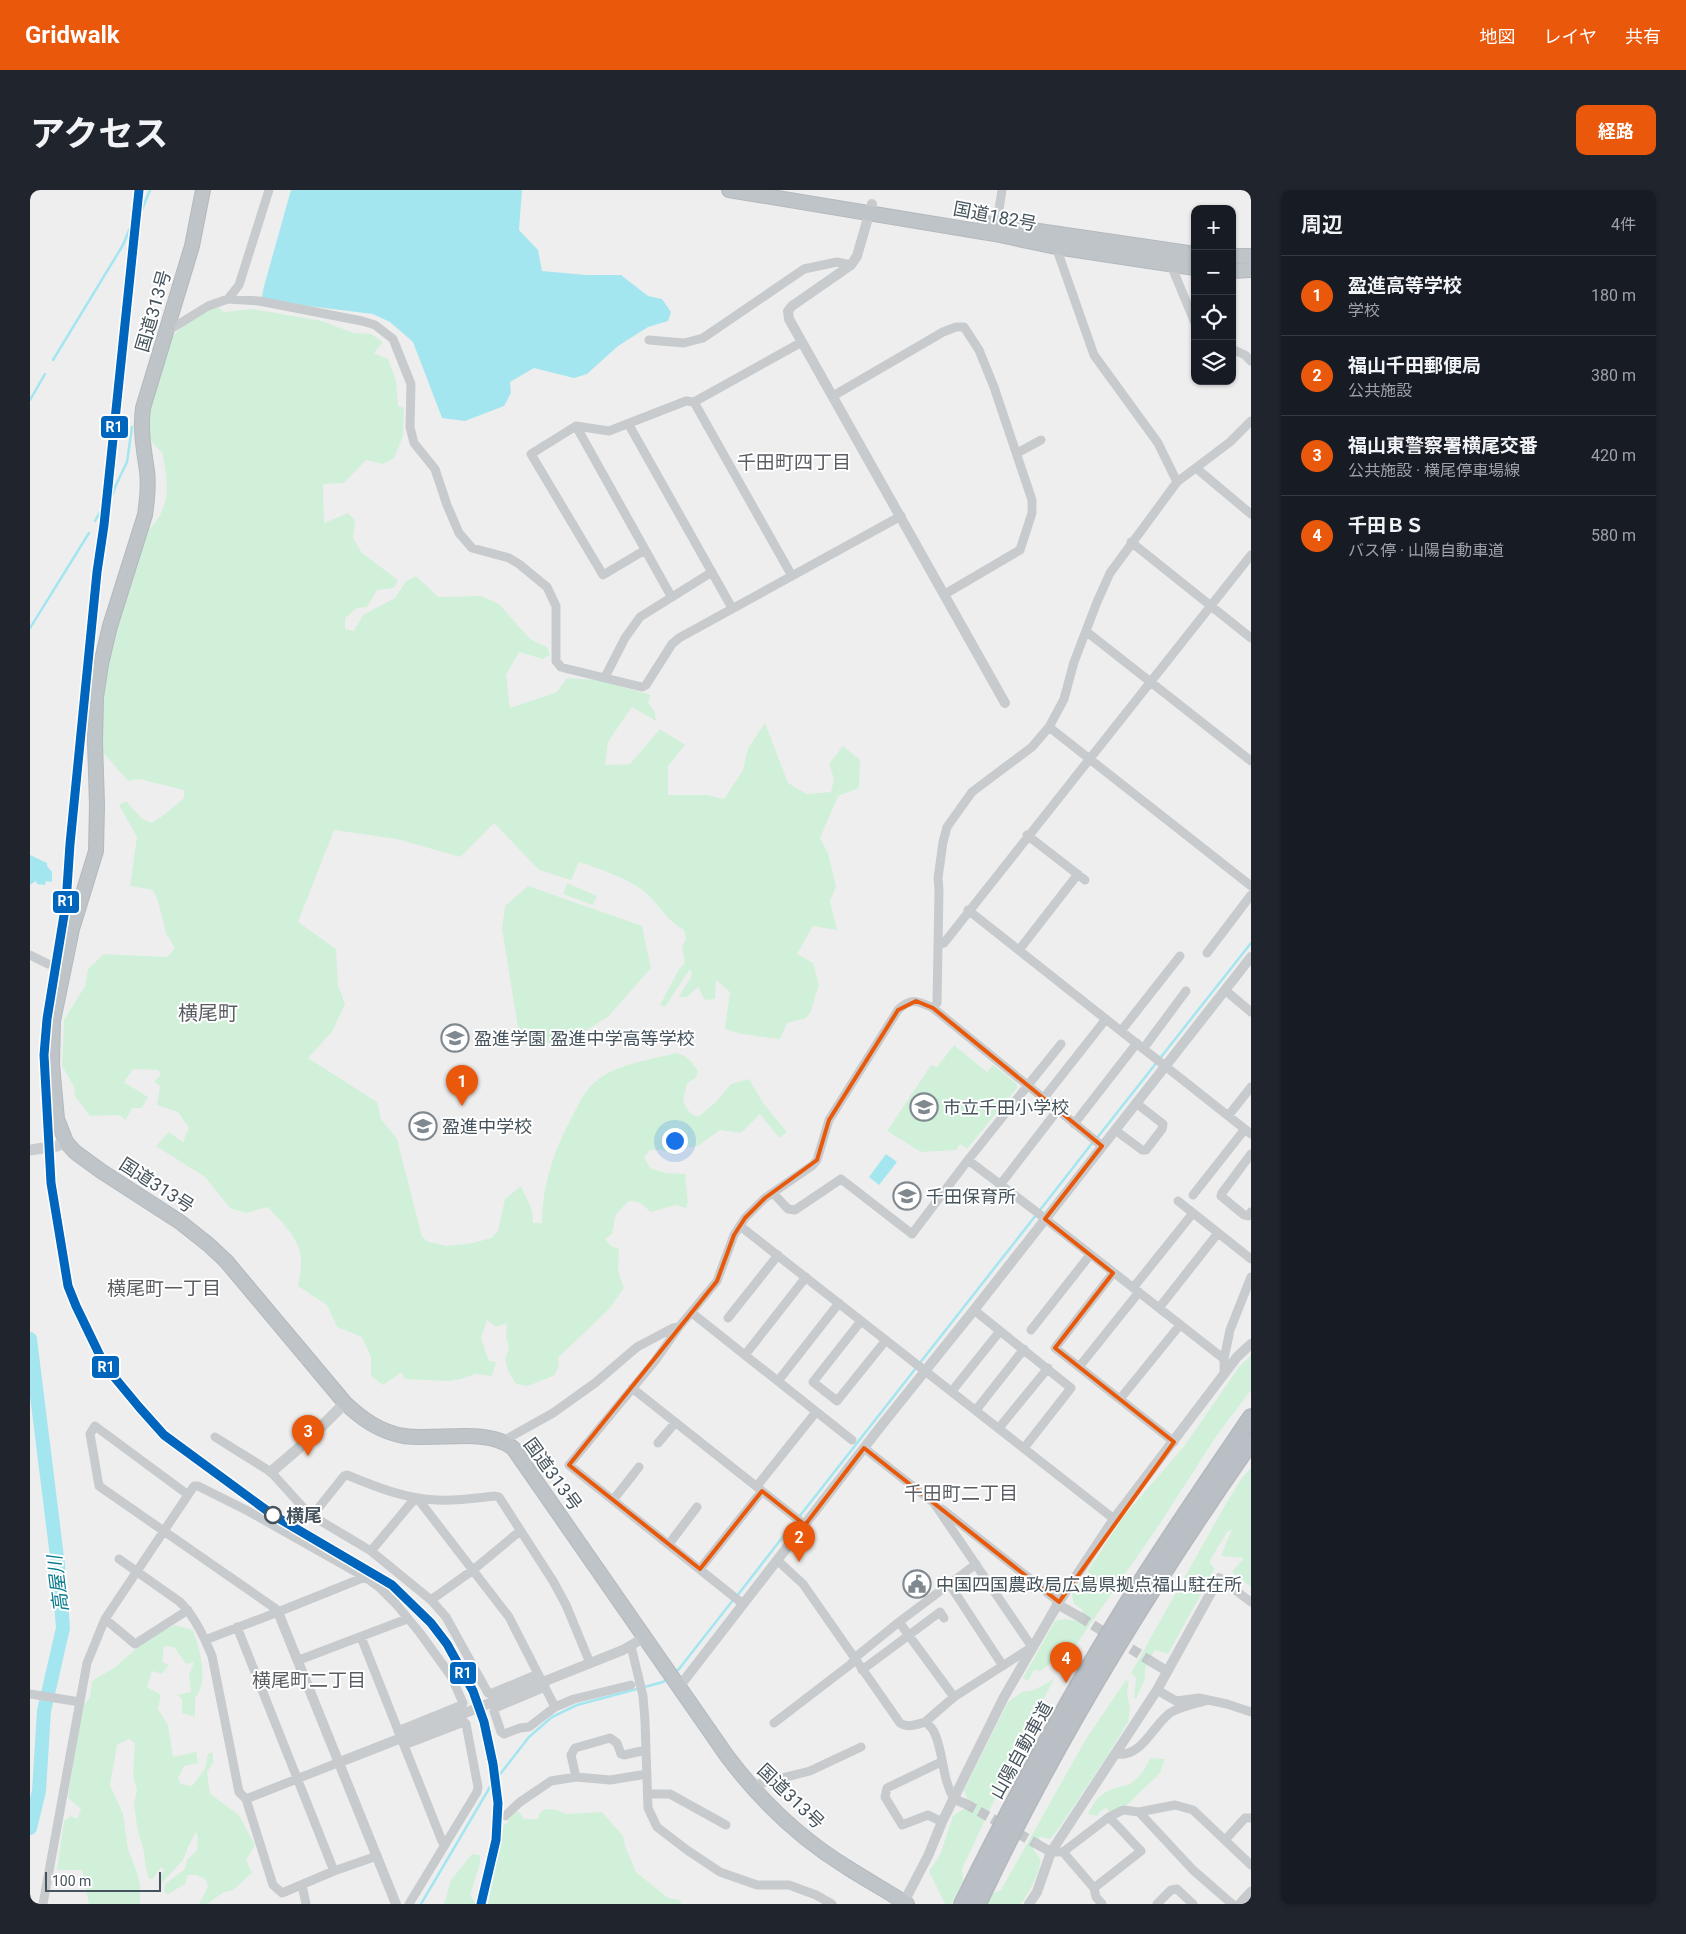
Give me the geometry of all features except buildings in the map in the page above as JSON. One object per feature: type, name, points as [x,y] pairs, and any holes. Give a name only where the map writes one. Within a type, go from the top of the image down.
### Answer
[{"type":"highway","name":"国道313号","points":[[203,190],[192,246],[143,408],[141,423],[147,473],[145,515],[110,626],[96,697],[96,851],[72,929],[53,1021],[52,1043],[57,1119],[66,1142],[86,1160],[161,1208],[210,1245],[262,1302],[345,1403],[358,1416],[374,1426],[391,1433],[420,1437],[485,1437],[506,1442],[519,1455],[727,1756],[753,1788],[788,1824],[816,1846],[844,1866],[906,1903]]},
{"type":"highway","name":"国道182号","points":[[729,190],[871,209],[996,229],[1191,253]]},
{"type":"highway","name":"国道182号","points":[[785,190],[871,209]]},
{"type":"highway","name":"国道182号","points":[[996,229],[1056,247],[1191,268]]},
{"type":"highway","points":[[1236,256],[1251,256]]},
{"type":"highway","points":[[1236,271],[1251,270]]},
{"type":"highway","name":"山陽自動車道","points":[[978,1892],[1024,1785],[1113,1627],[1192,1503],[1251,1417]]},
{"type":"highway","name":"山陽自動車道","points":[[962,1904],[978,1892],[1104,1668],[1165,1569],[1251,1442]]},
{"type":"main road","points":[[30,1150],[57,1146],[66,1142]]},
{"type":"main road","points":[[271,1472],[307,1441],[345,1403]]},
{"type":"street","points":[[228,299],[239,284],[269,190]]},
{"type":"street","points":[[996,229],[1002,190]]},
{"type":"street","points":[[871,209],[857,256],[851,265],[788,311],[789,319],[1005,702]]},
{"type":"street","points":[[1056,247],[1094,355],[1158,443],[1177,482]]},
{"type":"street","points":[[648,340],[684,343],[703,338],[804,269],[836,262],[851,265]]},
{"type":"street","points":[[1171,265],[1191,313]]},
{"type":"street","points":[[168,327],[174,328],[208,306],[228,299],[259,301],[362,321],[375,325],[393,339],[411,384],[410,427],[414,443],[435,469],[447,506],[459,533],[472,548],[509,558],[547,587],[556,606],[556,661],[561,667],[642,687],[646,685],[672,644],[732,608],[901,516]]},
{"type":"street","points":[[833,396],[943,332],[956,327],[964,327],[979,350],[1017,453],[1032,500],[1032,513],[1020,550],[945,594]]},
{"type":"street","points":[[645,550],[603,575],[531,454],[576,426],[609,431],[686,401],[694,402],[802,342]]},
{"type":"street","points":[[1236,352],[1245,355],[1251,361]]},
{"type":"street","points":[[694,402],[792,576]]},
{"type":"street","points":[[933,1008],[937,1003],[938,878],[947,827],[972,792],[1032,747],[1049,727],[1064,699],[1074,662],[1097,602],[1110,573],[1131,542],[1177,482],[1230,442],[1251,421]]},
{"type":"street","points":[[630,424],[732,608]]},
{"type":"street","points":[[576,426],[671,596]]},
{"type":"street","points":[[1017,453],[1041,440]]},
{"type":"street","points":[[1196,468],[1251,514]]},
{"type":"street","points":[[1131,542],[1251,638]]},
{"type":"street","points":[[938,946],[944,943],[968,910],[1251,555]]},
{"type":"street","points":[[606,677],[624,638],[640,617],[712,572]]},
{"type":"street","points":[[1086,632],[1251,761]]},
{"type":"street","points":[[1049,727],[1251,886]]},
{"type":"street","points":[[1019,950],[1081,877],[1027,836]]},
{"type":"street","points":[[1207,953],[1251,895]]},
{"type":"street","points":[[968,910],[1248,1132],[1193,1195]]},
{"type":"street","points":[[30,955],[48,964],[65,966]]},
{"type":"street","points":[[1121,1031],[1180,956]]},
{"type":"street","points":[[674,1679],[738,1600],[776,1560],[800,1521],[864,1448],[921,1367],[974,1310],[1041,1215],[1098,1142],[1115,1130],[1136,1103],[1160,1062],[1251,957]]},
{"type":"street","points":[[1224,990],[1251,1012]]},
{"type":"street","points":[[1074,1124],[1186,991]]},
{"type":"street","points":[[738,1600],[568,1465],[655,1361],[679,1327],[717,1281],[734,1235],[745,1218],[765,1198],[813,1166],[817,1160],[829,1120],[898,1010],[904,1003],[916,1001],[933,1008],[1044,1098],[1057,1111],[1098,1142]]},
{"type":"street","points":[[1044,1098],[1106,1019]]},
{"type":"street","points":[[774,1193],[788,1209],[795,1210],[841,1178],[912,1234],[968,1160],[1061,1044]]},
{"type":"street","points":[[1228,1116],[1251,1087]]},
{"type":"street","points":[[1115,1130],[1142,1150],[1146,1150],[1162,1129],[1163,1124],[1136,1103]]},
{"type":"street","points":[[1000,1185],[1057,1111]]},
{"type":"street","points":[[1251,1154],[1221,1196],[1244,1215],[1248,1216],[1251,1212]]},
{"type":"street","points":[[968,1160],[1224,1359]]},
{"type":"street","points":[[1178,1201],[1251,1259]]},
{"type":"street","points":[[1079,1367],[1193,1213]]},
{"type":"street","points":[[740,1226],[1114,1519]]},
{"type":"street","points":[[1159,1308],[1218,1233]]},
{"type":"street","points":[[728,1318],[778,1255]]},
{"type":"street","points":[[1031,1330],[1090,1255]]},
{"type":"street","points":[[1113,1272],[1054,1348],[1174,1442]]},
{"type":"street","points":[[745,1355],[806,1277]]},
{"type":"street","points":[[1224,1375],[1224,1359],[1230,1330],[1251,1277]]},
{"type":"street","points":[[778,1381],[839,1303]]},
{"type":"street","points":[[974,1310],[1048,1368],[1071,1390],[1024,1448]]},
{"type":"street","points":[[692,1313],[852,1440]]},
{"type":"street","points":[[861,1321],[813,1382],[837,1401],[886,1340]]},
{"type":"street","points":[[1120,1400],[1180,1325]]},
{"type":"street","points":[[506,1442],[510,1437],[553,1413],[595,1383],[638,1347],[673,1328],[679,1327]]},
{"type":"street","points":[[952,1391],[1000,1331]]},
{"type":"street","points":[[906,1903],[942,1822],[1004,1697],[1058,1603],[1114,1519],[1237,1358],[1251,1344]]},
{"type":"street","points":[[976,1410],[1024,1349]]},
{"type":"street","points":[[999,1428],[1048,1368]]},
{"type":"street","points":[[632,1388],[800,1521]]},
{"type":"street","points":[[700,1569],[816,1412]]},
{"type":"street","points":[[658,1443],[675,1423]]},
{"type":"street","points":[[187,1494],[95,1426],[90,1434],[99,1486],[278,1612],[340,1762],[395,1904]]},
{"type":"street","points":[[215,1438],[271,1472],[301,1507],[312,1516],[371,1551],[431,1600],[446,1617],[488,1693],[542,1681]]},
{"type":"street","points":[[864,1448],[934,1502],[1058,1603],[1080,1617]]},
{"type":"street","points":[[613,1500],[639,1467]]},
{"type":"street","points":[[312,1516],[344,1476],[347,1475],[374,1486],[418,1498],[439,1500],[499,1497],[553,1581],[566,1605],[590,1663]]},
{"type":"street","points":[[43,1904],[87,1663],[105,1619],[194,1486],[198,1486],[248,1511],[365,1577],[379,1587],[396,1604],[439,1657],[451,1676],[463,1702],[462,1705],[401,1738]]},
{"type":"street","points":[[371,1551],[412,1502],[418,1498]]},
{"type":"street","points":[[418,1498],[509,1617],[555,1707]]},
{"type":"street","points":[[934,1502],[1032,1647]]},
{"type":"street","points":[[669,1544],[698,1507]]},
{"type":"street","points":[[431,1600],[473,1570],[520,1531]]},
{"type":"street","points":[[119,1560],[180,1602],[188,1610],[205,1640],[212,1656],[239,1792],[246,1799],[273,1885],[282,1893],[376,1856]]},
{"type":"street","points":[[776,1560],[803,1584],[854,1660],[900,1723],[905,1726],[925,1722],[954,1697],[1032,1647]]},
{"type":"street","points":[[774,1723],[851,1664],[899,1622],[976,1564]]},
{"type":"street","points":[[205,1640],[365,1577]]},
{"type":"street","points":[[1029,1904],[1037,1892],[1051,1852],[1157,1690],[1219,1578],[1251,1602]]},
{"type":"street","points":[[950,1585],[1003,1666]]},
{"type":"street","points":[[105,1619],[135,1644],[188,1610]]},
{"type":"street","points":[[862,1670],[940,1612],[944,1618]]},
{"type":"street","points":[[299,1660],[407,1619]]},
{"type":"street","points":[[899,1622],[954,1697]]},
{"type":"street","points":[[237,1627],[334,1871]]},
{"type":"street","points":[[361,1637],[445,1845]]},
{"type":"street","points":[[246,1799],[590,1663],[631,1646],[646,1637]]},
{"type":"street","points":[[631,1646],[636,1685],[643,1696],[648,1808],[657,1827],[720,1872],[757,1885],[789,1885],[816,1895],[832,1904]]},
{"type":"street","points":[[1152,1662],[1167,1671]]},
{"type":"street","points":[[542,1681],[495,1708],[494,1711],[501,1732],[504,1734],[529,1727],[555,1707],[574,1699],[636,1685]]},
{"type":"street","points":[[1157,1690],[1176,1701],[1190,1698],[1208,1700],[1251,1712]]},
{"type":"street","points":[[30,1694],[80,1702]]},
{"type":"street","points":[[1116,1754],[1124,1755],[1134,1751],[1170,1713],[1179,1708],[1208,1700]]},
{"type":"street","points":[[401,1738],[464,1722],[466,1724],[478,1784],[477,1792],[409,1904]]},
{"type":"street","points":[[925,1722],[935,1734],[950,1792],[954,1799],[966,1804]]},
{"type":"street","points":[[576,1777],[571,1754],[575,1748],[610,1738],[616,1743],[621,1754],[624,1755],[646,1750]]},
{"type":"street","points":[[753,1788],[758,1784],[810,1771],[862,1747]]},
{"type":"street","points":[[941,1762],[887,1788],[885,1797],[902,1825],[928,1815],[942,1822]]},
{"type":"street","points":[[505,1816],[520,1802],[545,1784],[576,1777],[610,1780],[647,1774]]},
{"type":"street","points":[[648,1794],[670,1794],[726,1825]]},
{"type":"street","points":[[1037,1844],[1051,1852],[1063,1852],[1109,1817],[1123,1810],[1139,1812],[1175,1804],[1193,1810],[1251,1865]]},
{"type":"street","points":[[1139,1812],[1193,1870],[1232,1904]]},
{"type":"street","points":[[1094,1888],[1141,1851],[1109,1817]]},
{"type":"street","points":[[1225,1840],[1245,1818],[1251,1818]]},
{"type":"street","points":[[1063,1852],[1094,1888],[1096,1897],[1102,1904]]},
{"type":"street","points":[[302,1885],[306,1904]]},
{"type":"street","points":[[1156,1904],[1171,1890],[1177,1889],[1192,1904]]},
{"type":"street","points":[[1239,1904],[1251,1891]]},
{"type":"highlighted area","points":[[916,1001],[933,1008],[1102,1146],[1045,1219],[1113,1273],[1055,1348],[1174,1442],[1059,1602],[864,1448],[805,1525],[762,1491],[700,1569],[569,1465],[717,1281],[734,1235],[745,1218],[765,1198],[817,1160],[829,1120],[898,1010]]},
{"type":"green space","points":[[217,306],[224,312],[253,309],[322,321],[354,333],[371,334],[383,342],[374,353],[388,359],[396,381],[398,406],[404,408],[403,436],[394,458],[383,464],[366,460],[344,483],[323,484],[324,523],[348,513],[355,520],[353,538],[362,553],[398,580],[394,588],[377,590],[367,607],[357,608],[345,618],[345,629],[354,631],[363,615],[395,598],[406,581],[416,576],[438,597],[481,596],[499,604],[530,639],[547,647],[550,655],[543,659],[519,652],[506,675],[510,708],[557,692],[567,678],[599,680],[651,695],[648,702],[655,712],[656,721],[632,707],[608,742],[605,765],[630,764],[660,729],[685,745],[668,766],[668,795],[707,795],[724,799],[743,770],[748,748],[765,723],[788,783],[807,794],[831,792],[834,779],[829,764],[843,746],[860,760],[859,788],[838,796],[820,838],[828,853],[836,887],[830,901],[837,930],[813,926],[797,954],[813,963],[819,985],[810,1013],[806,1018],[787,1023],[780,1039],[742,1034],[725,1029],[730,992],[716,980],[715,999],[705,1000],[698,987],[687,997],[679,997],[692,975],[690,969],[665,1007],[660,1005],[679,969],[685,963],[682,947],[686,939],[684,930],[668,918],[646,893],[624,879],[579,862],[571,880],[539,870],[494,823],[460,857],[397,839],[334,830],[298,922],[336,949],[338,985],[345,1004],[332,1032],[308,1058],[377,1102],[381,1119],[397,1139],[422,1237],[429,1242],[447,1246],[473,1243],[491,1238],[498,1231],[505,1199],[521,1186],[532,1210],[533,1223],[542,1223],[546,1184],[558,1145],[585,1093],[595,1082],[610,1072],[642,1061],[676,1053],[686,1057],[691,1062],[698,1071],[696,1078],[687,1083],[683,1102],[690,1113],[698,1117],[716,1102],[731,1084],[749,1079],[763,1103],[787,1132],[779,1138],[760,1114],[741,1133],[720,1130],[698,1146],[682,1148],[673,1155],[662,1150],[650,1150],[644,1157],[650,1168],[665,1173],[685,1174],[688,1202],[686,1208],[675,1205],[651,1212],[639,1202],[629,1201],[616,1214],[612,1234],[605,1239],[611,1246],[619,1249],[618,1271],[624,1288],[609,1309],[558,1358],[559,1365],[555,1375],[528,1386],[516,1384],[508,1371],[505,1359],[509,1349],[506,1336],[507,1323],[496,1327],[487,1320],[481,1338],[489,1361],[496,1362],[492,1376],[475,1374],[448,1381],[404,1379],[402,1372],[383,1385],[371,1376],[371,1357],[362,1337],[337,1327],[327,1305],[298,1286],[301,1269],[300,1251],[294,1237],[268,1207],[246,1213],[230,1208],[205,1177],[156,1146],[169,1132],[183,1142],[189,1128],[178,1112],[157,1105],[160,1086],[154,1082],[161,1074],[158,1070],[133,1069],[124,1082],[148,1097],[142,1108],[132,1108],[126,1120],[119,1115],[90,1116],[75,1096],[74,1087],[62,1066],[64,1020],[85,986],[88,969],[104,954],[167,957],[175,948],[166,933],[158,901],[153,890],[130,886],[137,837],[119,805],[126,801],[142,819],[152,823],[184,798],[184,790],[139,779],[128,781],[100,749],[100,679],[146,533],[160,514],[166,496],[166,475],[162,452],[149,435],[147,424],[150,401],[164,353],[169,342],[180,329],[198,316]]},
{"type":"green space","points":[[567,883],[597,896],[593,905],[563,894]]},
{"type":"green space","points":[[528,886],[642,926],[651,968],[608,1017],[560,1046],[519,1034],[502,929],[505,906]]},
{"type":"green space","points":[[954,1045],[987,1072],[993,1065],[1016,1083],[1017,1088],[967,1149],[960,1144],[956,1150],[921,1152],[887,1131],[931,1065],[937,1067]]},
{"type":"green space","points":[[1251,1355],[1251,1390],[1217,1435],[1159,1525],[1062,1665],[1053,1661],[1041,1671],[1034,1670],[1028,1681],[1023,1678],[1055,1621],[1065,1619],[1078,1621],[1083,1613],[1082,1609],[1074,1604],[1072,1595],[1123,1517],[1185,1445],[1239,1367]]},
{"type":"green space","points":[[1251,1468],[1251,1587],[1232,1572],[1244,1558],[1221,1556],[1232,1529],[1227,1532],[1209,1562],[1215,1569],[1168,1654],[1155,1650],[1145,1668],[1145,1678],[1136,1699],[1134,1698],[1136,1678],[1131,1673],[1224,1507],[1241,1479]]},
{"type":"green space","points":[[175,1625],[193,1630],[200,1655],[202,1683],[195,1698],[195,1717],[182,1713],[182,1699],[177,1695],[191,1692],[189,1675],[194,1662],[186,1664],[174,1647],[164,1646],[162,1662],[169,1665],[162,1674],[152,1671],[147,1687],[161,1695],[158,1709],[168,1725],[173,1757],[196,1752],[198,1763],[184,1766],[178,1778],[181,1784],[192,1786],[205,1769],[208,1754],[213,1752],[213,1763],[207,1772],[210,1794],[239,1815],[255,1845],[246,1860],[252,1873],[233,1890],[224,1892],[207,1904],[199,1904],[208,1887],[206,1880],[197,1875],[188,1875],[185,1884],[168,1894],[164,1892],[165,1884],[185,1869],[187,1860],[197,1850],[198,1837],[196,1832],[183,1860],[162,1883],[159,1878],[164,1870],[161,1867],[153,1879],[149,1879],[134,1805],[137,1789],[133,1776],[135,1743],[129,1739],[117,1745],[110,1785],[123,1814],[128,1849],[140,1885],[140,1904],[89,1904],[82,1870],[57,1870],[64,1821],[71,1816],[77,1819],[81,1809],[68,1798],[80,1711],[90,1697],[92,1681],[114,1668],[154,1635]]},
{"type":"green space","points":[[1054,1679],[1023,1739],[962,1869],[963,1881],[951,1904],[945,1904],[929,1871],[940,1855],[953,1816],[965,1808],[968,1801],[964,1790],[1008,1702],[1022,1692],[1034,1690]]},
{"type":"green space","points":[[1126,1680],[1129,1682],[1127,1692],[1130,1709],[1128,1722],[1057,1831],[1050,1839],[1040,1837],[1033,1849],[1041,1860],[1040,1866],[1021,1904],[986,1904],[992,1894],[1001,1890],[1086,1739]]},
{"type":"green space","points":[[1150,1758],[1165,1759],[1160,1773],[1126,1806],[1111,1813],[1106,1808],[1099,1812],[1098,1816],[1088,1814],[1103,1794],[1111,1789],[1128,1785],[1137,1778]]},
{"type":"green space","points":[[545,1809],[557,1810],[566,1814],[602,1812],[623,1836],[625,1846],[636,1872],[668,1898],[680,1900],[681,1904],[488,1904],[501,1828],[508,1822],[506,1818],[512,1810],[519,1812],[524,1819],[538,1819],[539,1814]]},
{"type":"green space","points":[[472,1854],[480,1855],[480,1864],[470,1895],[476,1904],[444,1904],[451,1880]]},
{"type":"water","points":[[291,190],[522,190],[519,230],[538,250],[542,271],[586,275],[621,275],[648,296],[662,299],[671,312],[668,321],[648,327],[618,346],[587,374],[574,378],[534,368],[510,382],[511,393],[504,406],[465,421],[442,418],[413,342],[390,322],[373,314],[284,303],[262,297]]},
{"type":"water","points":[[30,855],[47,863],[52,872],[52,882],[46,881],[45,885],[37,884],[36,881],[30,885]]},
{"type":"water","points":[[886,1154],[897,1162],[879,1185],[869,1177]]},
{"type":"waterway","points":[[138,219],[150,190]]},
{"type":"waterway","points":[[53,360],[123,245],[132,223]]},
{"type":"waterway","points":[[30,400],[45,374]]},
{"type":"waterway","points":[[110,501],[127,462],[132,427]]},
{"type":"waterway","points":[[95,521],[103,507]]},
{"type":"waterway","points":[[30,628],[89,533]]},
{"type":"waterway","points":[[1097,1138],[1251,943]]},
{"type":"waterway","points":[[1040,1210],[1093,1142]]},
{"type":"waterway","points":[[799,1517],[1036,1215]]},
{"type":"waterway","name":"高屋川","points":[[30,1339],[58,1565],[63,1628],[44,1711],[39,1791],[30,1828]]},
{"type":"waterway","points":[[737,1596],[795,1521]]},
{"type":"waterway","points":[[674,1673],[733,1600]]},
{"type":"waterway","points":[[421,1904],[490,1787],[529,1737],[552,1717],[577,1705],[663,1682],[668,1678]]},
{"type":"tunnel","points":[[1080,1617],[1152,1662]]},
{"type":"tunnel","points":[[966,1804],[1037,1844]]},
{"type":"transit line","name":"R1","points":[[139,190],[104,525],[97,572],[70,844],[66,903],[47,1019],[44,1055],[51,1183],[68,1286],[105,1366],[164,1435],[273,1515],[392,1585],[431,1623],[447,1644],[473,1691],[484,1722],[493,1764],[498,1803],[496,1840],[481,1904]]},
{"type":"place","name":"盈進学園 盈進中学高等学校","points":[[455,1038]]},
{"type":"place","name":"盈進高等学校","points":[[462,1106]]},
{"type":"place","name":"市立千田小学校","points":[[924,1107]]},
{"type":"place","name":"盈進中学校","points":[[423,1126]]},
{"type":"place","name":"千田保育所","points":[[907,1196]]},
{"type":"place","name":"福山東警察署横尾交番","points":[[308,1456]]},
{"type":"place","name":"横尾","points":[[273,1515]]},
{"type":"place","name":"福山千田郵便局","points":[[799,1562]]},
{"type":"place","name":"中国四国農政局広島県拠点福山駐在所","points":[[917,1584]]},
{"type":"place","name":"千田ＢＳ","points":[[1066,1683]]},
{"type":"district","name":"千田町四丁目","points":[[794,462]]},
{"type":"district","name":"横尾町","points":[[208,1013]]},
{"type":"district","name":"横尾町一丁目","points":[[164,1288]]},
{"type":"district","name":"千田町二丁目","points":[[961,1493]]},
{"type":"district","name":"横尾町二丁目","points":[[309,1680]]}]
